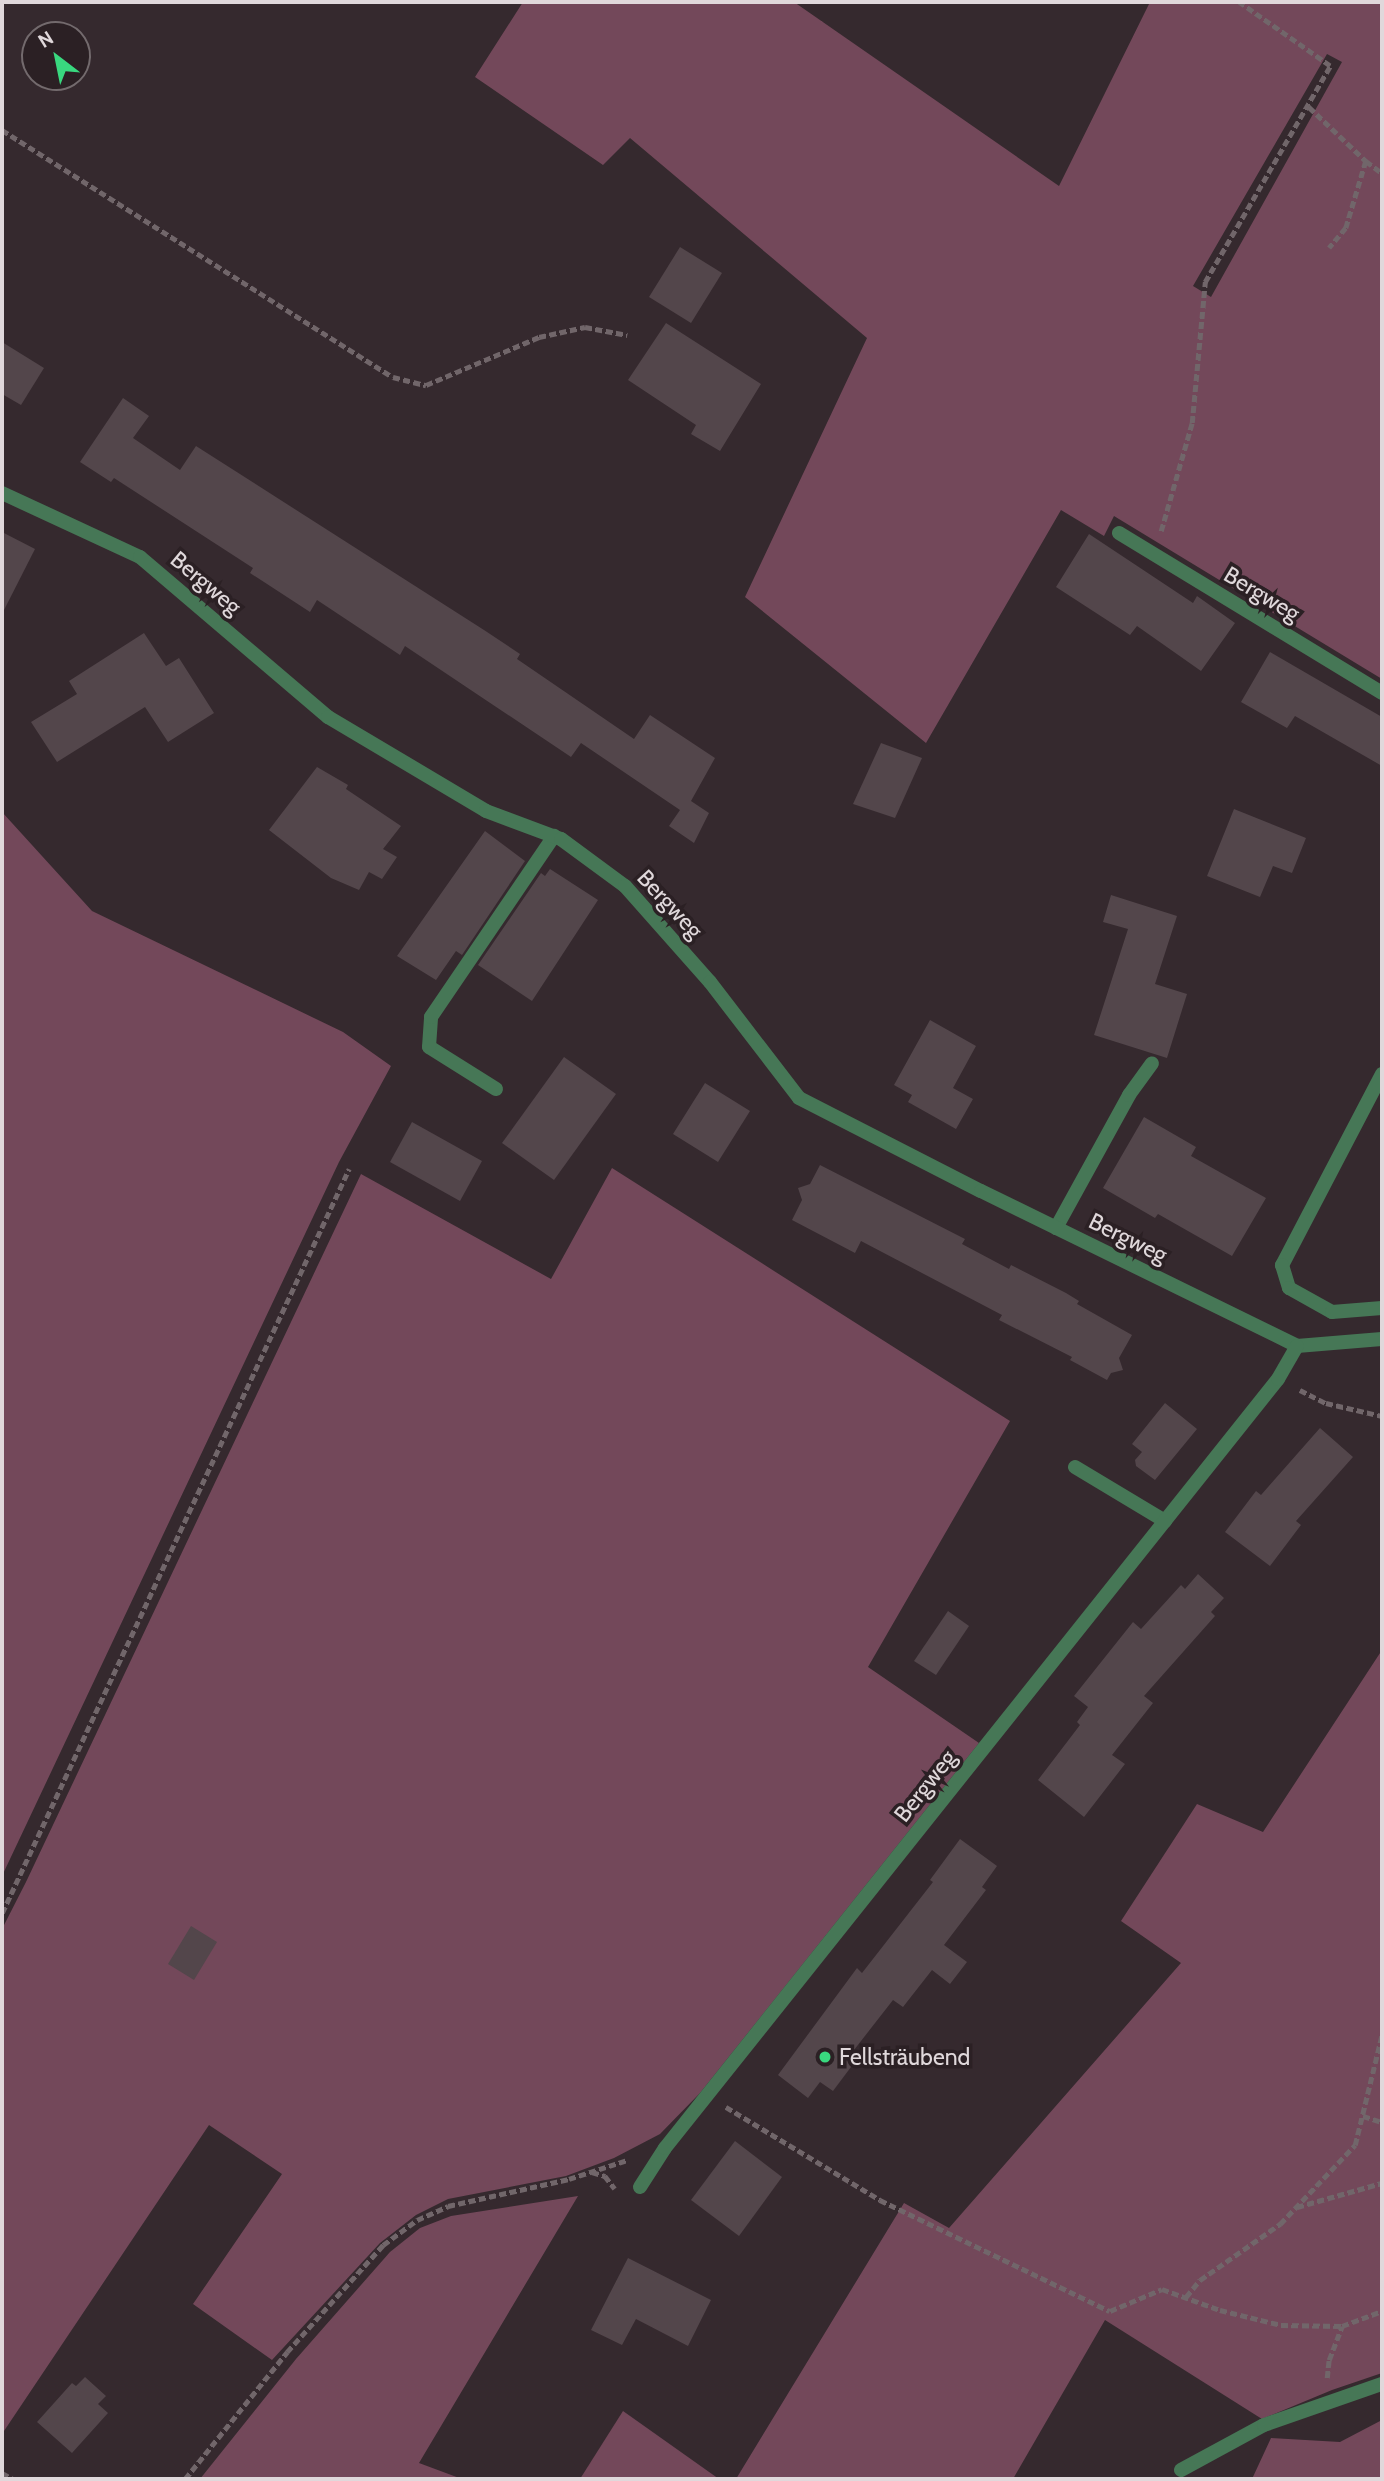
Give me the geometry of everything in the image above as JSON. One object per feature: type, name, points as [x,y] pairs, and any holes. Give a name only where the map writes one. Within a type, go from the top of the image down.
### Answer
[{"type":"street","name":"Bergweg","points":[[2,492],[140,557],[328,717],[486,811],[554,836],[625,886],[710,982],[799,1098],[1297,1346],[1278,1379],[665,2148],[640,2187]]},
{"type":"street","name":"Bergweg","points":[[1119,533],[1382,693]]},
{"type":"street","points":[[496,1089],[429,1047],[431,1017],[554,836]]},
{"type":"street","points":[[1056,1228],[1129,1095],[1152,1063]]},
{"type":"street","points":[[1382,1074],[1282,1265],[1289,1288],[1332,1312],[1382,1308]]},
{"type":"street","points":[[1297,1346],[1382,1339]]},
{"type":"street","points":[[1075,1467],[1165,1521]]},
{"type":"street","points":[[1181,2470],[1264,2425],[1382,2384]]},
{"type":"path","points":[[1154,555],[1192,423],[1205,282],[1309,107],[1330,66],[1239,2]]},
{"type":"path","points":[[1309,107],[1382,173]]},
{"type":"path","points":[[2,130],[393,377],[426,385],[540,337],[585,327],[627,335]]},
{"type":"path","points":[[1329,248],[1346,228],[1366,161]]},
{"type":"path","points":[[2,1913],[349,1168]]},
{"type":"path","points":[[1278,1379],[1326,1404],[1382,1416]]},
{"type":"path","points":[[1186,2297],[1200,2280],[1280,2224],[1355,2145],[1382,2034]]},
{"type":"path","points":[[709,2096],[880,2200],[1110,2311],[1162,2289],[1280,2325],[1342,2326],[1382,2311]]},
{"type":"path","points":[[1363,2116],[1382,2122]]},
{"type":"path","points":[[186,2479],[287,2352],[383,2245],[417,2220],[448,2206],[592,2172],[665,2148]]},
{"type":"path","points":[[592,2172],[609,2179],[621,2200]]},
{"type":"path","points":[[1296,2207],[1382,2183]]},
{"type":"path","points":[[1329,2401],[1329,2360],[1342,2326]]},
{"type":"path","points":[[2,2473],[13,2479]]},
{"type":"shaded area","points":[[523,2],[794,2],[1059,186],[1150,2],[1382,2],[1382,679],[1114,516],[1104,536],[1061,510],[926,743],[745,597],[867,338],[630,138],[603,165],[475,77]],"holes":[[[1327,54],[1342,62],[1211,297],[1193,286]]]},
{"type":"shaded area","points":[[2,812],[92,911],[343,1032],[391,1066],[339,1162],[2,1876]]},
{"type":"shaded area","points":[[612,1168],[1010,1421],[868,1667],[979,1743],[700,2093],[660,2134],[614,2158],[566,2176],[448,2199],[416,2215],[380,2243],[272,2360],[193,2304],[282,2174],[209,2125],[2,2434],[2,1929],[361,1174],[551,1279]]},
{"type":"shaded area","points":[[1382,1650],[1382,2373],[1262,2419],[1105,2320],[1013,2479],[736,2479],[904,2203],[949,2228],[1181,1963],[1121,1921],[1197,1804],[1263,1832]]},
{"type":"shaded area","points":[[578,2196],[419,2463],[462,2479],[200,2479],[296,2359],[390,2252],[420,2228],[451,2216]]},
{"type":"shaded area","points":[[623,2411],[719,2479],[580,2479]]},
{"type":"shaded area","points":[[1382,2420],[1382,2479],[1252,2479],[1271,2438],[1340,2442]]},
{"type":"building","points":[[680,247],[722,273],[691,323],[649,297]]},
{"type":"building","points":[[666,323],[761,384],[720,451],[691,434],[696,425],[628,380]]},
{"type":"building","points":[[2,342],[44,368],[21,405],[2,394]]},
{"type":"building","points":[[123,398],[149,416],[133,438],[180,470],[196,446],[520,654],[517,659],[634,739],[650,715],[715,758],[691,801],[709,813],[694,843],[669,826],[680,810],[581,743],[571,757],[405,646],[400,655],[317,600],[310,612],[250,573],[253,568],[114,478],[111,482],[80,462]]},
{"type":"building","points":[[2,532],[35,549],[2,614]]},
{"type":"building","points":[[1089,534],[1193,603],[1197,596],[1235,623],[1201,671],[1137,626],[1130,635],[1056,587]]},
{"type":"building","points":[[144,633],[166,666],[179,658],[214,713],[168,742],[145,707],[57,762],[31,722],[77,694],[69,681]]},
{"type":"building","points":[[1270,652],[1382,717],[1382,766],[1295,716],[1287,728],[1241,702]]},
{"type":"building","points":[[881,743],[922,758],[895,818],[853,804]]},
{"type":"building","points":[[317,767],[348,785],[346,789],[401,826],[383,849],[397,857],[382,879],[369,872],[359,890],[331,878],[269,830]]},
{"type":"building","points":[[1234,809],[1306,838],[1292,873],[1273,866],[1260,897],[1207,876]]},
{"type":"building","points":[[485,831],[525,861],[462,955],[456,951],[436,980],[397,956]]},
{"type":"building","points":[[550,869],[598,900],[532,1001],[478,965],[541,873],[545,876]]},
{"type":"building","points":[[1111,895],[1177,916],[1155,984],[1187,994],[1167,1058],[1094,1035],[1128,929],[1103,922]]},
{"type":"building","points":[[930,1020],[976,1046],[953,1088],[973,1099],[956,1129],[908,1102],[912,1095],[894,1085]]},
{"type":"building","points":[[564,1057],[616,1094],[554,1180],[502,1143]]},
{"type":"building","points":[[705,1083],[750,1111],[718,1162],[673,1134]]},
{"type":"building","points":[[1144,1117],[1196,1147],[1191,1156],[1266,1198],[1232,1256],[1158,1214],[1155,1218],[1103,1188]]},
{"type":"building","points":[[412,1122],[482,1161],[460,1201],[390,1162]]},
{"type":"building","points":[[820,1165],[965,1239],[962,1244],[1009,1269],[1011,1265],[1066,1293],[1079,1301],[1077,1304],[1132,1335],[1119,1358],[1123,1370],[1111,1373],[1107,1380],[1070,1360],[1072,1357],[999,1320],[1002,1315],[861,1241],[855,1253],[792,1220],[802,1200],[798,1188],[810,1184]]},
{"type":"building","points":[[1165,1403],[1197,1429],[1155,1480],[1136,1466],[1135,1460],[1142,1452],[1132,1444]]},
{"type":"building","points":[[1320,1428],[1353,1457],[1296,1521],[1301,1525],[1270,1566],[1225,1532],[1256,1491],[1261,1495]]},
{"type":"building","points":[[1198,1574],[1224,1598],[1211,1612],[1215,1616],[1144,1696],[1153,1703],[1112,1755],[1125,1764],[1084,1817],[1038,1780],[1080,1725],[1077,1722],[1088,1707],[1074,1696],[1133,1622],[1141,1629],[1181,1585],[1185,1589]]},
{"type":"building","points":[[948,1611],[969,1626],[936,1675],[914,1661]]},
{"type":"building","points":[[960,1839],[997,1866],[982,1887],[986,1890],[944,1945],[967,1962],[950,1984],[932,1970],[903,2007],[893,2000],[854,2050],[860,2055],[833,2091],[820,2082],[808,2098],[778,2075],[857,1968],[862,1973],[933,1882],[930,1880]]},
{"type":"building","points":[[191,1926],[217,1942],[194,1980],[168,1964]]},
{"type":"building","points":[[735,2141],[782,2177],[739,2236],[691,2200]]},
{"type":"building","points":[[628,2258],[711,2300],[688,2346],[636,2319],[622,2345],[591,2330]]},
{"type":"building","points":[[85,2377],[106,2396],[98,2404],[108,2413],[72,2453],[37,2422],[72,2383],[76,2386]]},
{"type":"place","name":"Fellsträubend","points":[[825,2057]]}]
